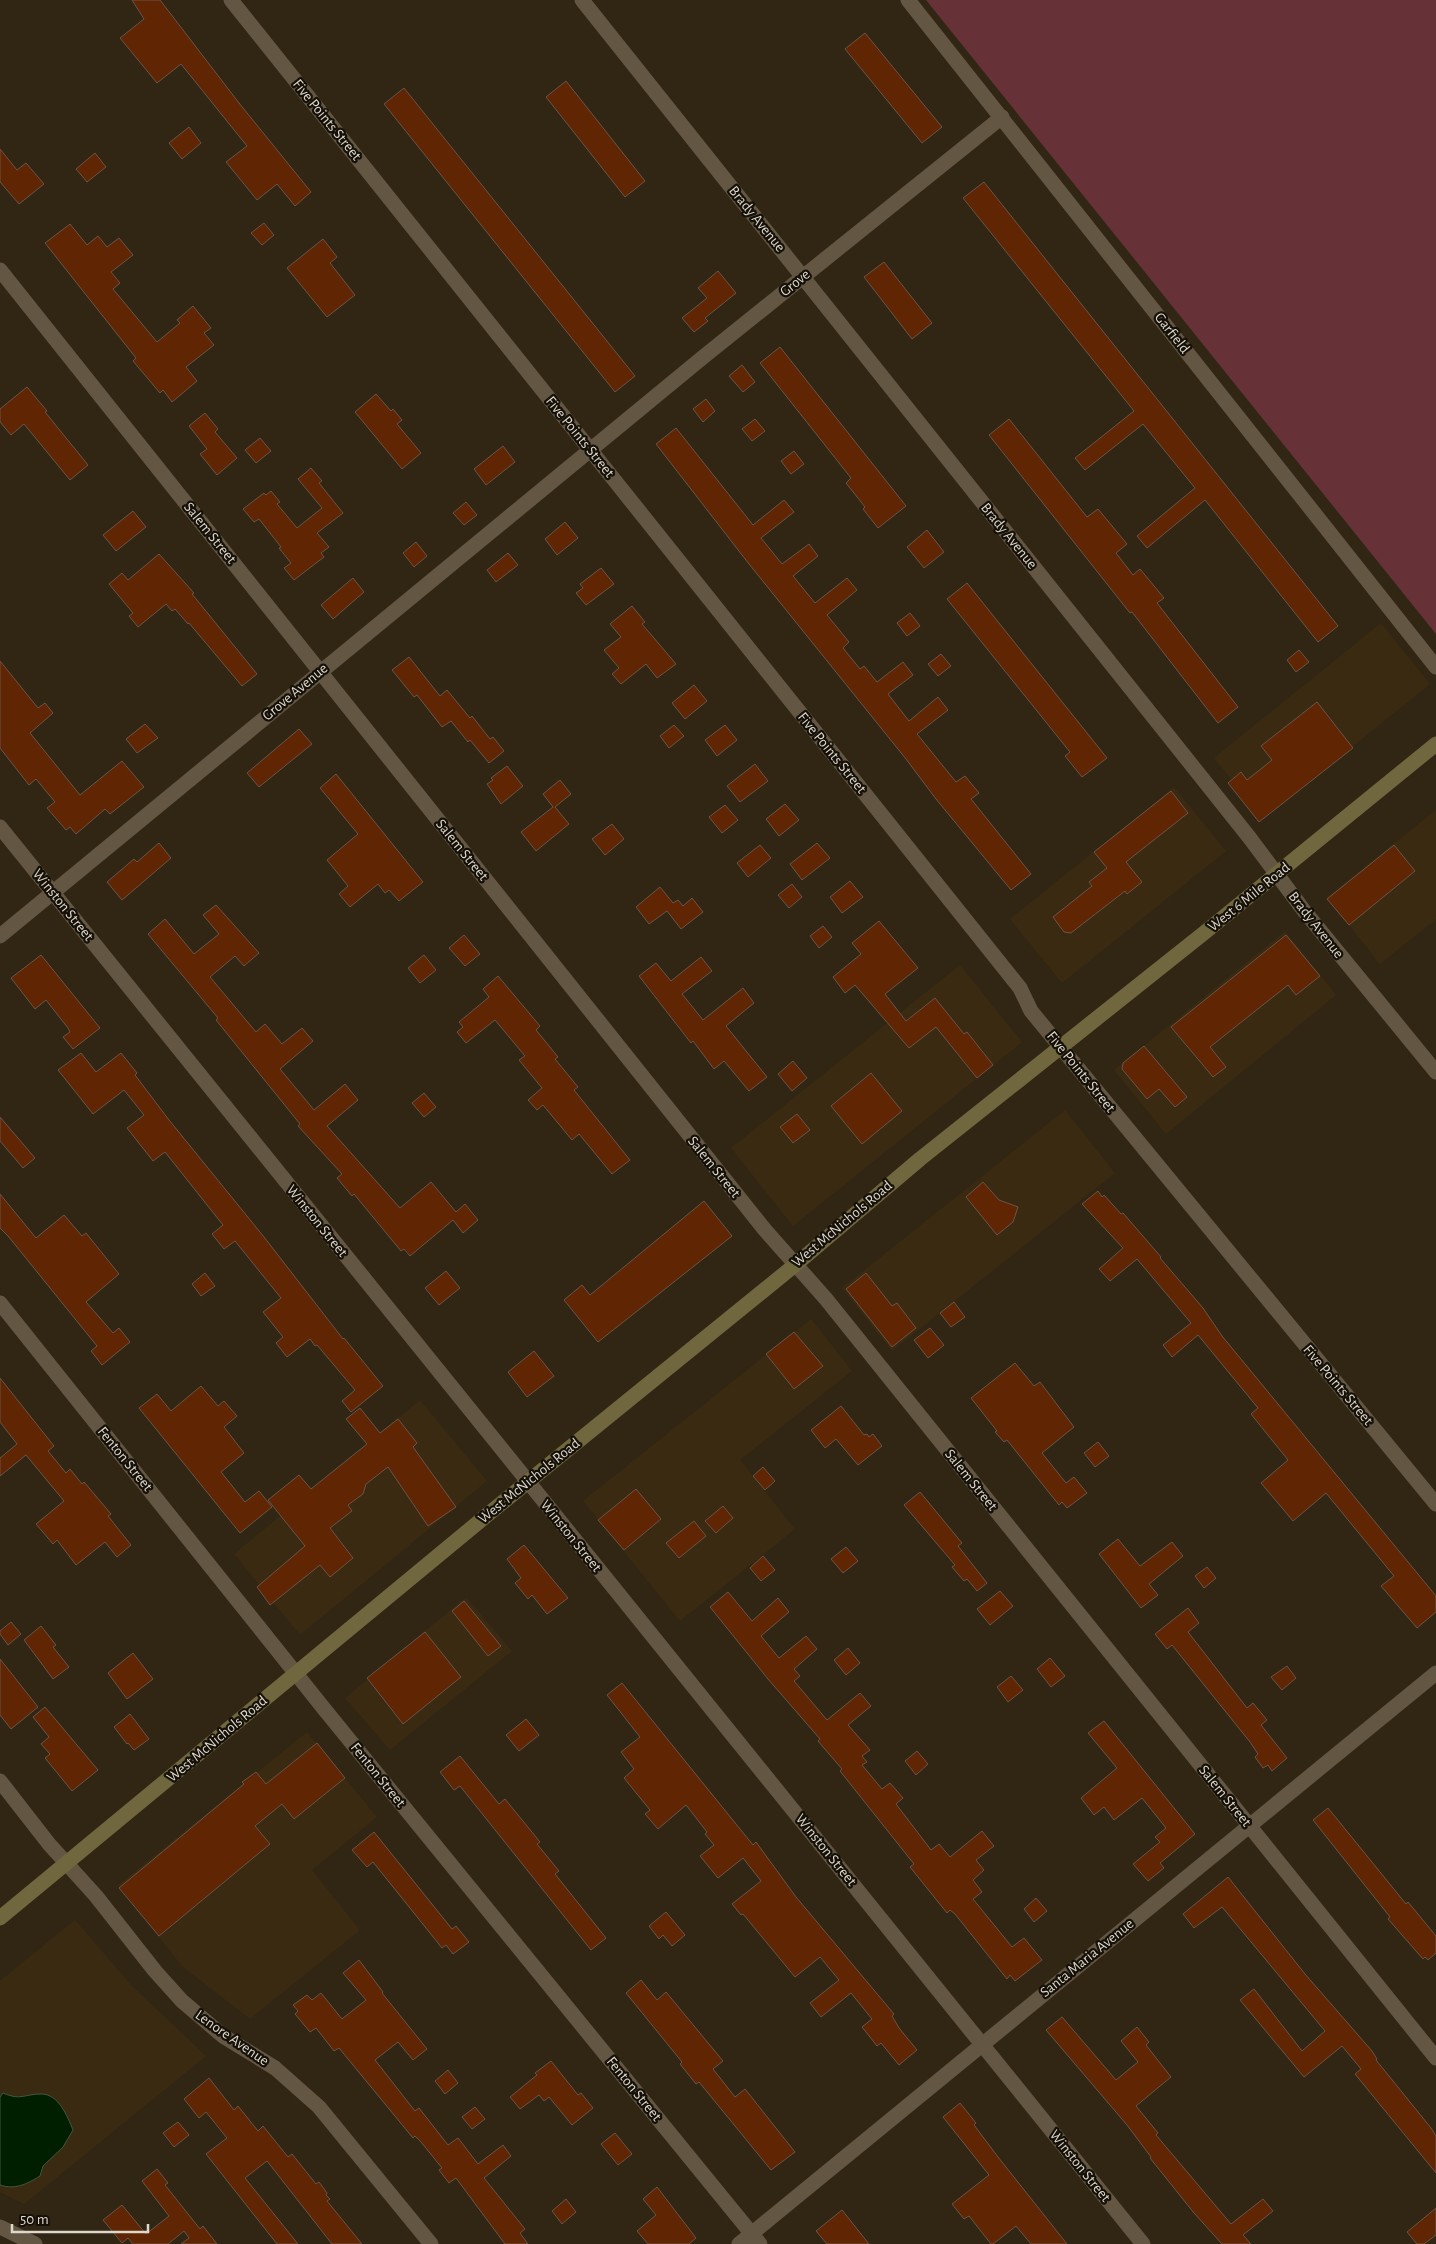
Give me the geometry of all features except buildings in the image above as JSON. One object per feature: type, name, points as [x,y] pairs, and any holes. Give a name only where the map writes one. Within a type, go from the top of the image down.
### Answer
[{"type":"main road","name":"West 6 Mile Road","points":[[1061,1047],[1436,744]]},
{"type":"main road","name":"West McNichols Road","points":[[0,1918],[528,1482],[795,1265],[920,1159],[1061,1047]]},
{"type":"street","name":"Five Points Street","points":[[231,0],[1020,988],[1031,1011],[1436,1504]]},
{"type":"street","name":"Brady Avenue","points":[[582,0],[1249,837],[1276,875],[1436,1072]]},
{"type":"street","name":"Garfield","points":[[908,0],[1436,667]]},
{"type":"street","name":"Grove","points":[[591,451],[1002,117]]},
{"type":"street","name":"Salem Street","points":[[0,270],[759,1223],[838,1314],[1436,2058]]},
{"type":"street","name":"Grove Avenue","points":[[0,936],[591,451]]},
{"type":"street","name":"Winston Street","points":[[0,827],[1143,2244]]},
{"type":"street","name":"Fenton Street","points":[[0,1303],[296,1674],[756,2239]]},
{"type":"street","name":"Santa Maria Avenue","points":[[739,2244],[756,2239],[982,2043],[1436,1673]]},
{"type":"street","name":"Lenore Avenue","points":[[0,1781],[49,1844],[96,1896],[155,1972],[182,2001],[224,2036],[274,2068],[319,2107],[431,2244]]},
{"type":"street","points":[[0,2227],[35,2244]]},
{"type":"shaded area","points":[[926,0],[1436,0],[1436,634]]},
{"type":"shaded area","points":[[1381,623],[1430,684],[1263,819],[1214,758]]},
{"type":"shaded area","points":[[1174,787],[1226,851],[1062,983],[1010,919]]},
{"type":"shaded area","points":[[1436,810],[1436,919],[1380,964],[1327,897]]},
{"type":"shaded area","points":[[1285,931],[1336,995],[1166,1134],[1114,1070]]},
{"type":"shaded area","points":[[960,965],[1022,1042],[793,1226],[731,1148]]},
{"type":"shaded area","points":[[1065,1110],[1115,1173],[892,1351],[842,1288]]},
{"type":"shaded area","points":[[811,1319],[852,1371],[740,1460],[795,1529],[680,1621],[583,1501]]},
{"type":"shaded area","points":[[420,1400],[487,1481],[300,1635],[234,1554]]},
{"type":"shaded area","points":[[466,1597],[512,1651],[390,1750],[345,1698]]},
{"type":"shaded area","points":[[307,1732],[377,1817],[312,1870],[360,1930],[250,2019],[182,1966],[118,1885]]},
{"type":"shaded area","points":[[75,1920],[131,1985],[206,2056],[24,2204],[0,2192],[0,1981]]},
{"type":"shaded area","points":[[3,2093],[14,2097],[41,2094],[53,2098],[62,2107],[73,2130],[63,2147],[43,2166],[40,2176],[26,2184],[11,2187],[0,2185],[0,2097]]}]
